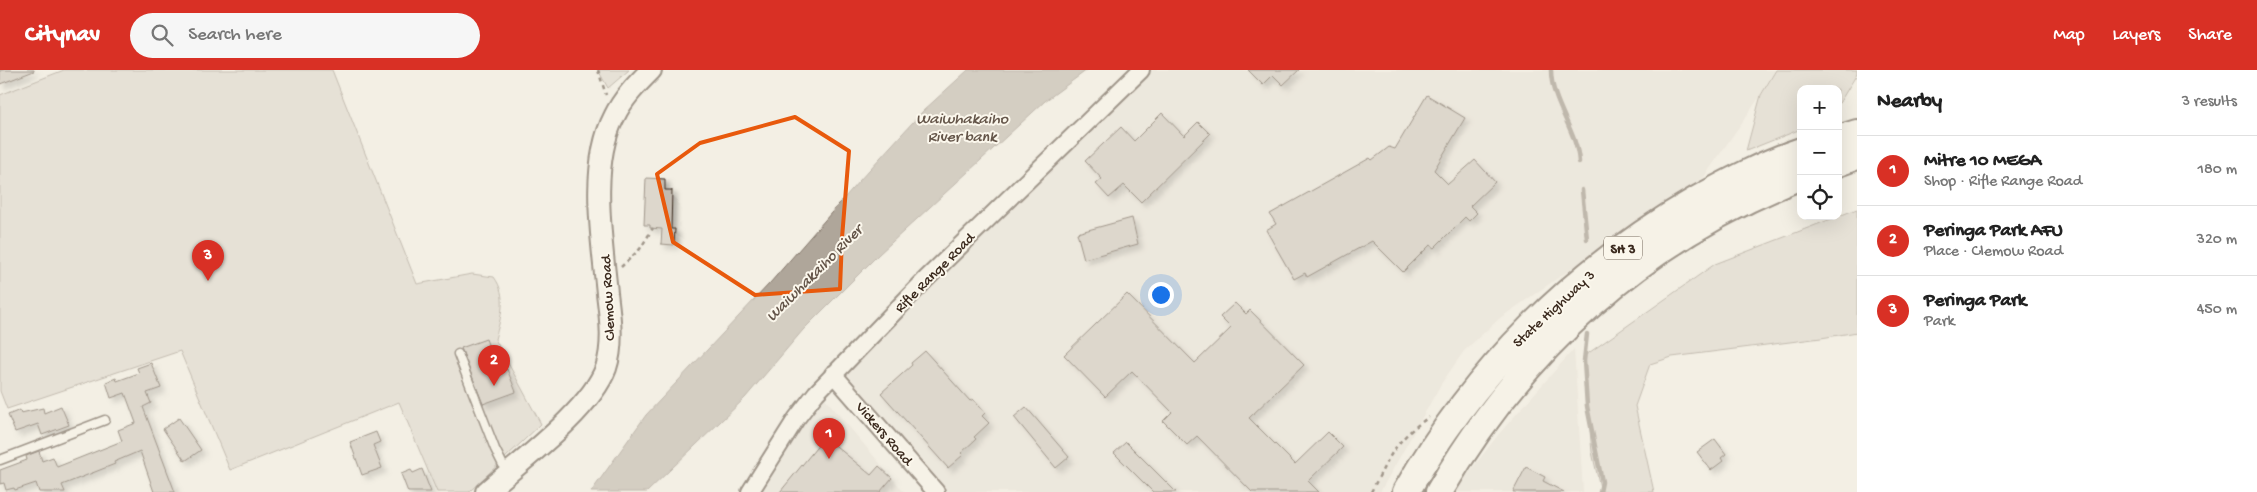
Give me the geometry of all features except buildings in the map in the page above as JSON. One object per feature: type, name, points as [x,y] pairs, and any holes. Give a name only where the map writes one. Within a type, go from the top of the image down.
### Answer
[{"type":"highway","points":[[1842,138],[1857,133]]},
{"type":"highway","name":"State Highway 3","points":[[1406,492],[1434,446],[1476,387],[1508,350],[1567,291],[1644,232],[1681,209],[1759,167],[1797,153]]},
{"type":"highway","points":[[1842,162],[1857,156]]},
{"type":"highway","name":"State Highway 3","points":[[1439,492],[1462,453],[1494,409],[1549,343],[1579,313],[1609,288],[1685,234],[1756,196],[1797,178]]},
{"type":"street","name":"Clemow Road","points":[[486,492],[570,418],[597,386],[606,367],[611,326],[600,202],[602,155],[610,126],[622,102],[652,70]]},
{"type":"street","name":"Rifle Range Road","points":[[750,492],[796,419],[816,392],[926,279],[1141,70]]},
{"type":"street","name":"Vickers Road","points":[[833,374],[936,492]]},
{"type":"lane","points":[[458,354],[495,449],[507,473]]},
{"type":"lane","points":[[0,460],[105,420]]},
{"type":"path","points":[[598,70],[605,90]]},
{"type":"path","points":[[619,270],[640,249],[653,228]]},
{"type":"highlighted area","points":[[795,117],[849,151],[840,289],[755,295],[673,242],[657,174],[700,143]]},
{"type":"shaded area","points":[[64,70],[332,70],[417,284],[472,274],[494,277],[502,299],[501,315],[495,339],[541,424],[469,492],[437,492],[399,402],[230,470],[180,351],[7,409],[0,391],[0,95]]},
{"type":"shaded area","points":[[598,70],[629,70],[608,88]]},
{"type":"shaded area","points":[[1151,70],[1776,70],[1761,95],[1704,177],[1500,318],[1464,351],[1441,384],[1380,492],[947,492],[848,375],[844,362]]},
{"type":"shaded area","points":[[1776,70],[1857,70],[1857,74],[1842,98],[1842,85],[1797,85],[1797,131],[1746,151],[1761,95]]},
{"type":"shaded area","points":[[1857,209],[1857,332],[1672,357],[1650,364],[1635,406],[1654,492],[1601,492],[1592,452],[1583,357],[1715,264],[1829,220],[1842,220],[1842,215]]},
{"type":"shaded area","points":[[1574,349],[1583,492],[1454,492],[1498,435]]},
{"type":"shaded area","points":[[824,397],[904,492],[752,492],[775,452]]},
{"type":"water","name":"Waiwhakaiho River bank","points":[[968,70],[1087,70],[1045,101],[879,254],[803,330],[745,398],[647,492],[591,492],[646,415],[770,283],[923,111]]},
{"type":"waterway","points":[[1551,70],[1555,94],[1574,139],[1579,162]]},
{"type":"waterway","points":[[1582,190],[1587,239]]},
{"type":"waterway","points":[[1587,334],[1584,361],[1587,406],[1602,482],[1600,492]]},
{"type":"place","name":"Peringa Park","points":[[208,281]]},
{"type":"place","name":"Peringa Park AFU","points":[[494,386]]},
{"type":"place","name":"Mitre 10 MEGA","points":[[829,459]]},
{"type":"water label","name":"Waiwhakaiho River","points":[[813,272]]}]
